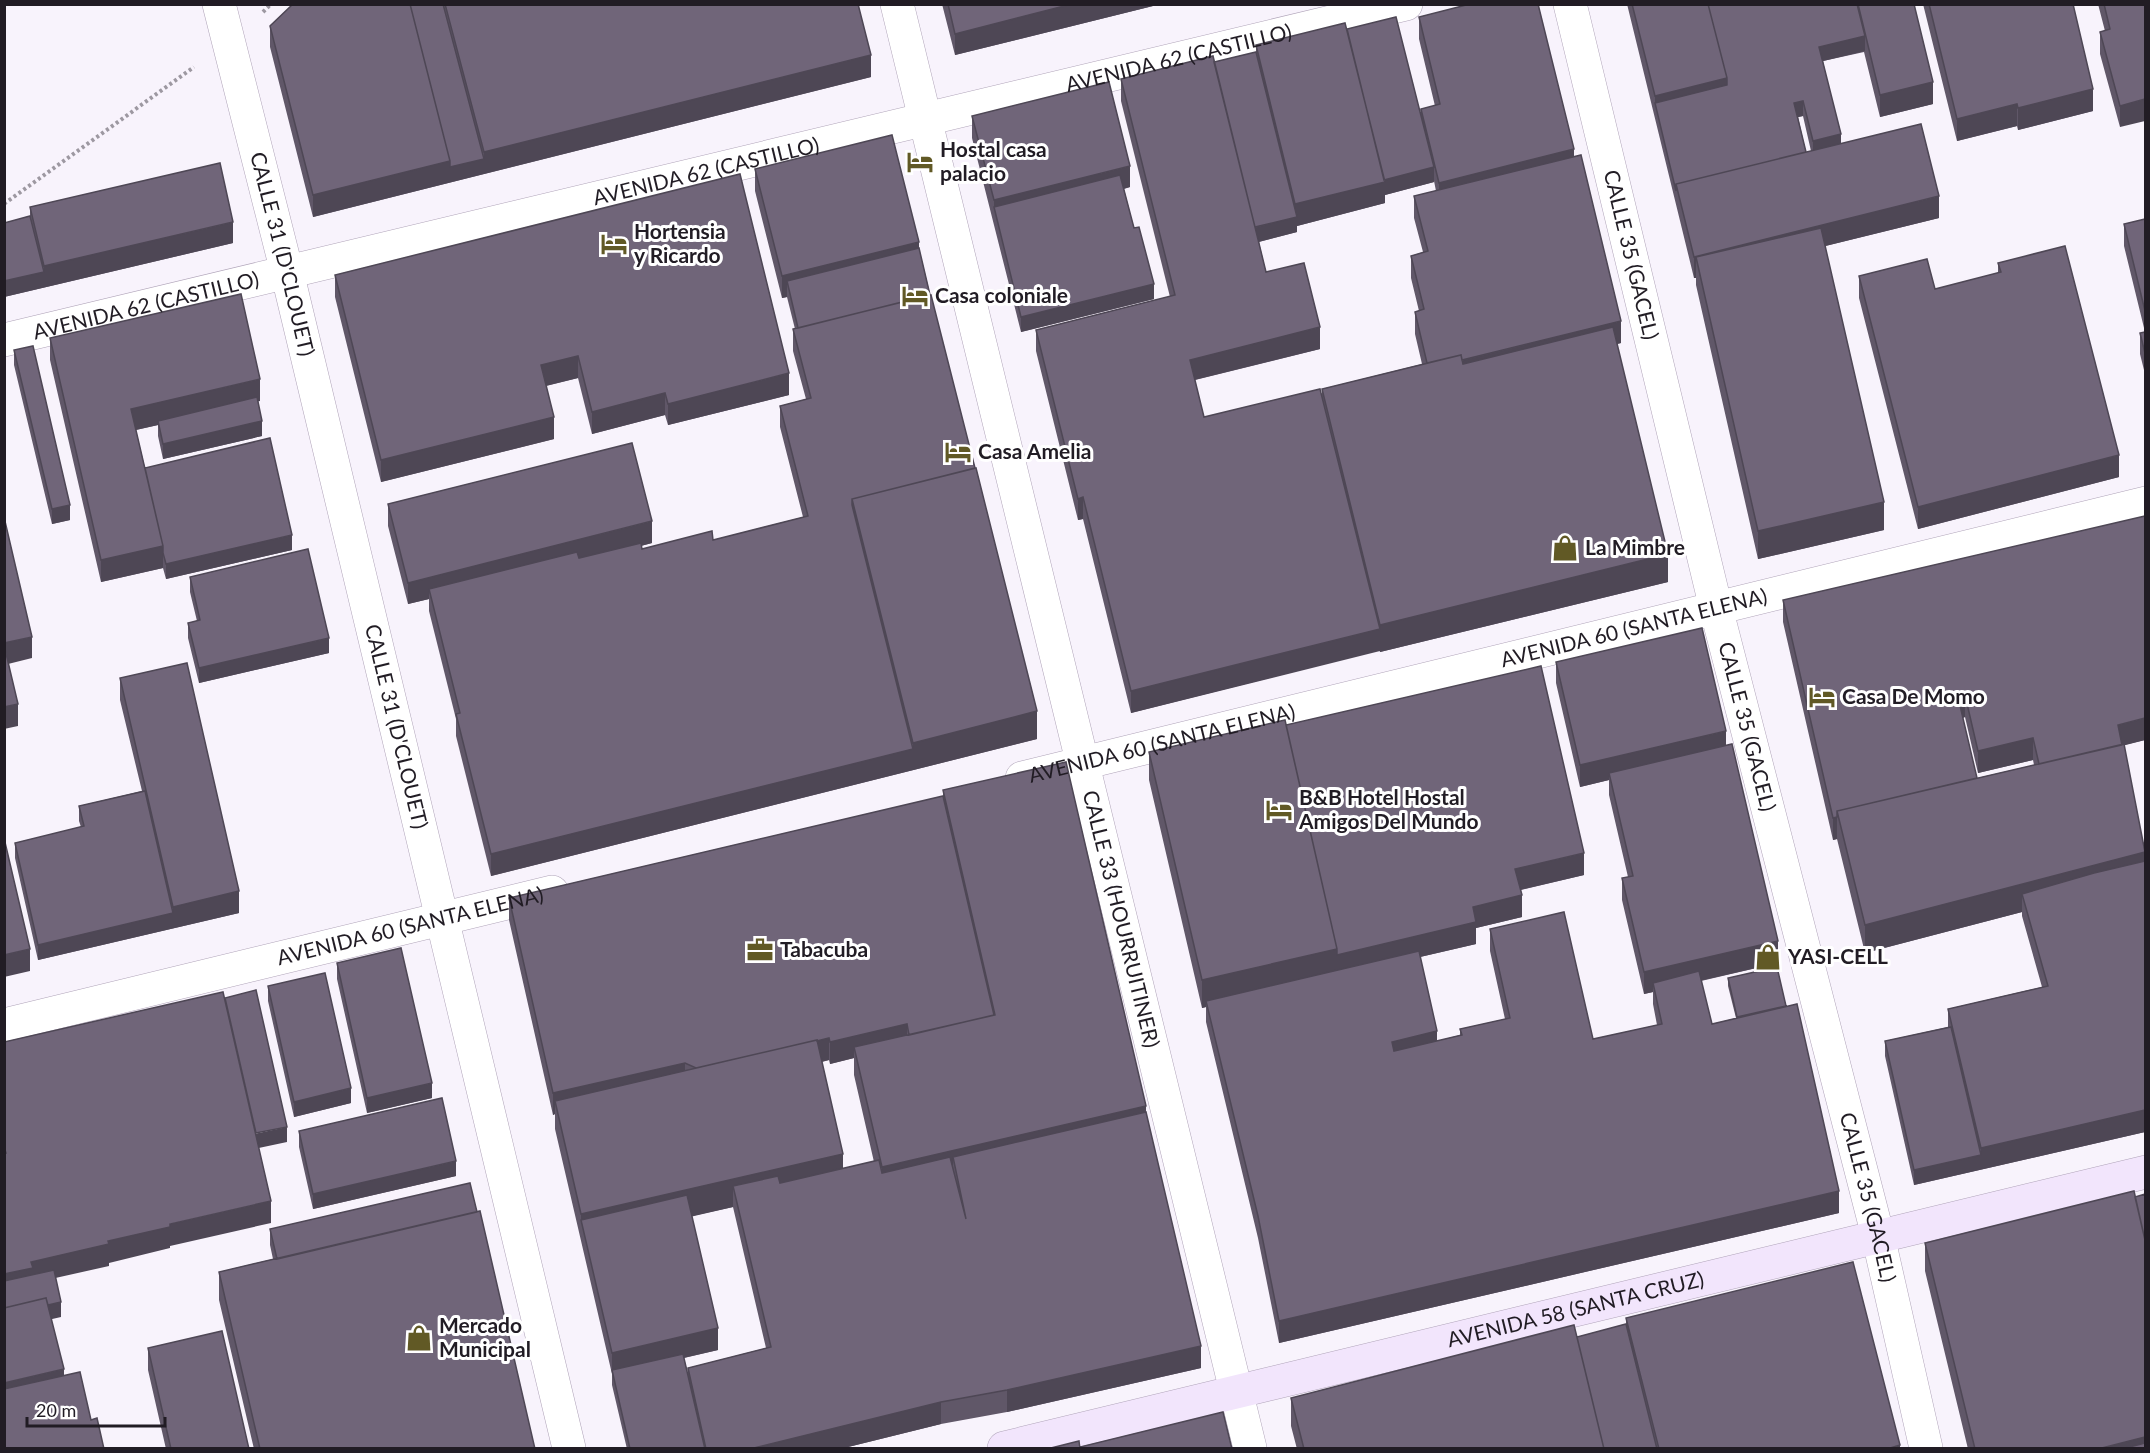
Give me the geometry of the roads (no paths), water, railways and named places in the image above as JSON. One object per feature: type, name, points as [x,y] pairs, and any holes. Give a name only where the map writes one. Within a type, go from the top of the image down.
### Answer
[{"type":"main road","name":"AVENIDA 58 (SANTA CRUZ)","points":[[1004,1449],[2145,1172]]},
{"type":"street","name":"CALLE 31 (D'CLOUET)","points":[[219,4],[287,272],[569,1449]]},
{"type":"street","name":"CALLE 33 (HOURRUITINER)","points":[[897,4],[1250,1449]]},
{"type":"street","name":"AVENIDA 62 (CASTILLO)","points":[[4,340],[1406,4]]},
{"type":"street","name":"CALLE 35 (GACEL)","points":[[1570,4],[1716,608],[1878,1236],[1926,1449]]},
{"type":"street","name":"AVENIDA 60 (SANTA ELENA)","points":[[990,785],[2145,504]]},
{"type":"street","name":"AVENIDA 60 (SANTA ELENA)","points":[[4,1025],[582,884]]},
{"type":"place","name":"Hostal casa palacio","points":[[920,162]]},
{"type":"place","name":"Hortensia y Ricardo","points":[[614,244]]},
{"type":"place","name":"Casa coloniale","points":[[915,296]]},
{"type":"place","name":"Casa Amelia","points":[[958,452]]},
{"type":"place","name":"La Mimbre","points":[[1565,548]]},
{"type":"place","name":"Casa De Momo","points":[[1822,697]]},
{"type":"place","name":"B&B Hotel Hostal Amigos Del Mundo","points":[[1279,810]]},
{"type":"place","name":"Tabacuba","points":[[760,950]]},
{"type":"place","name":"YASI-CELL","points":[[1768,957]]},
{"type":"place","name":"Mercado Municipal","points":[[419,1338]]}]
